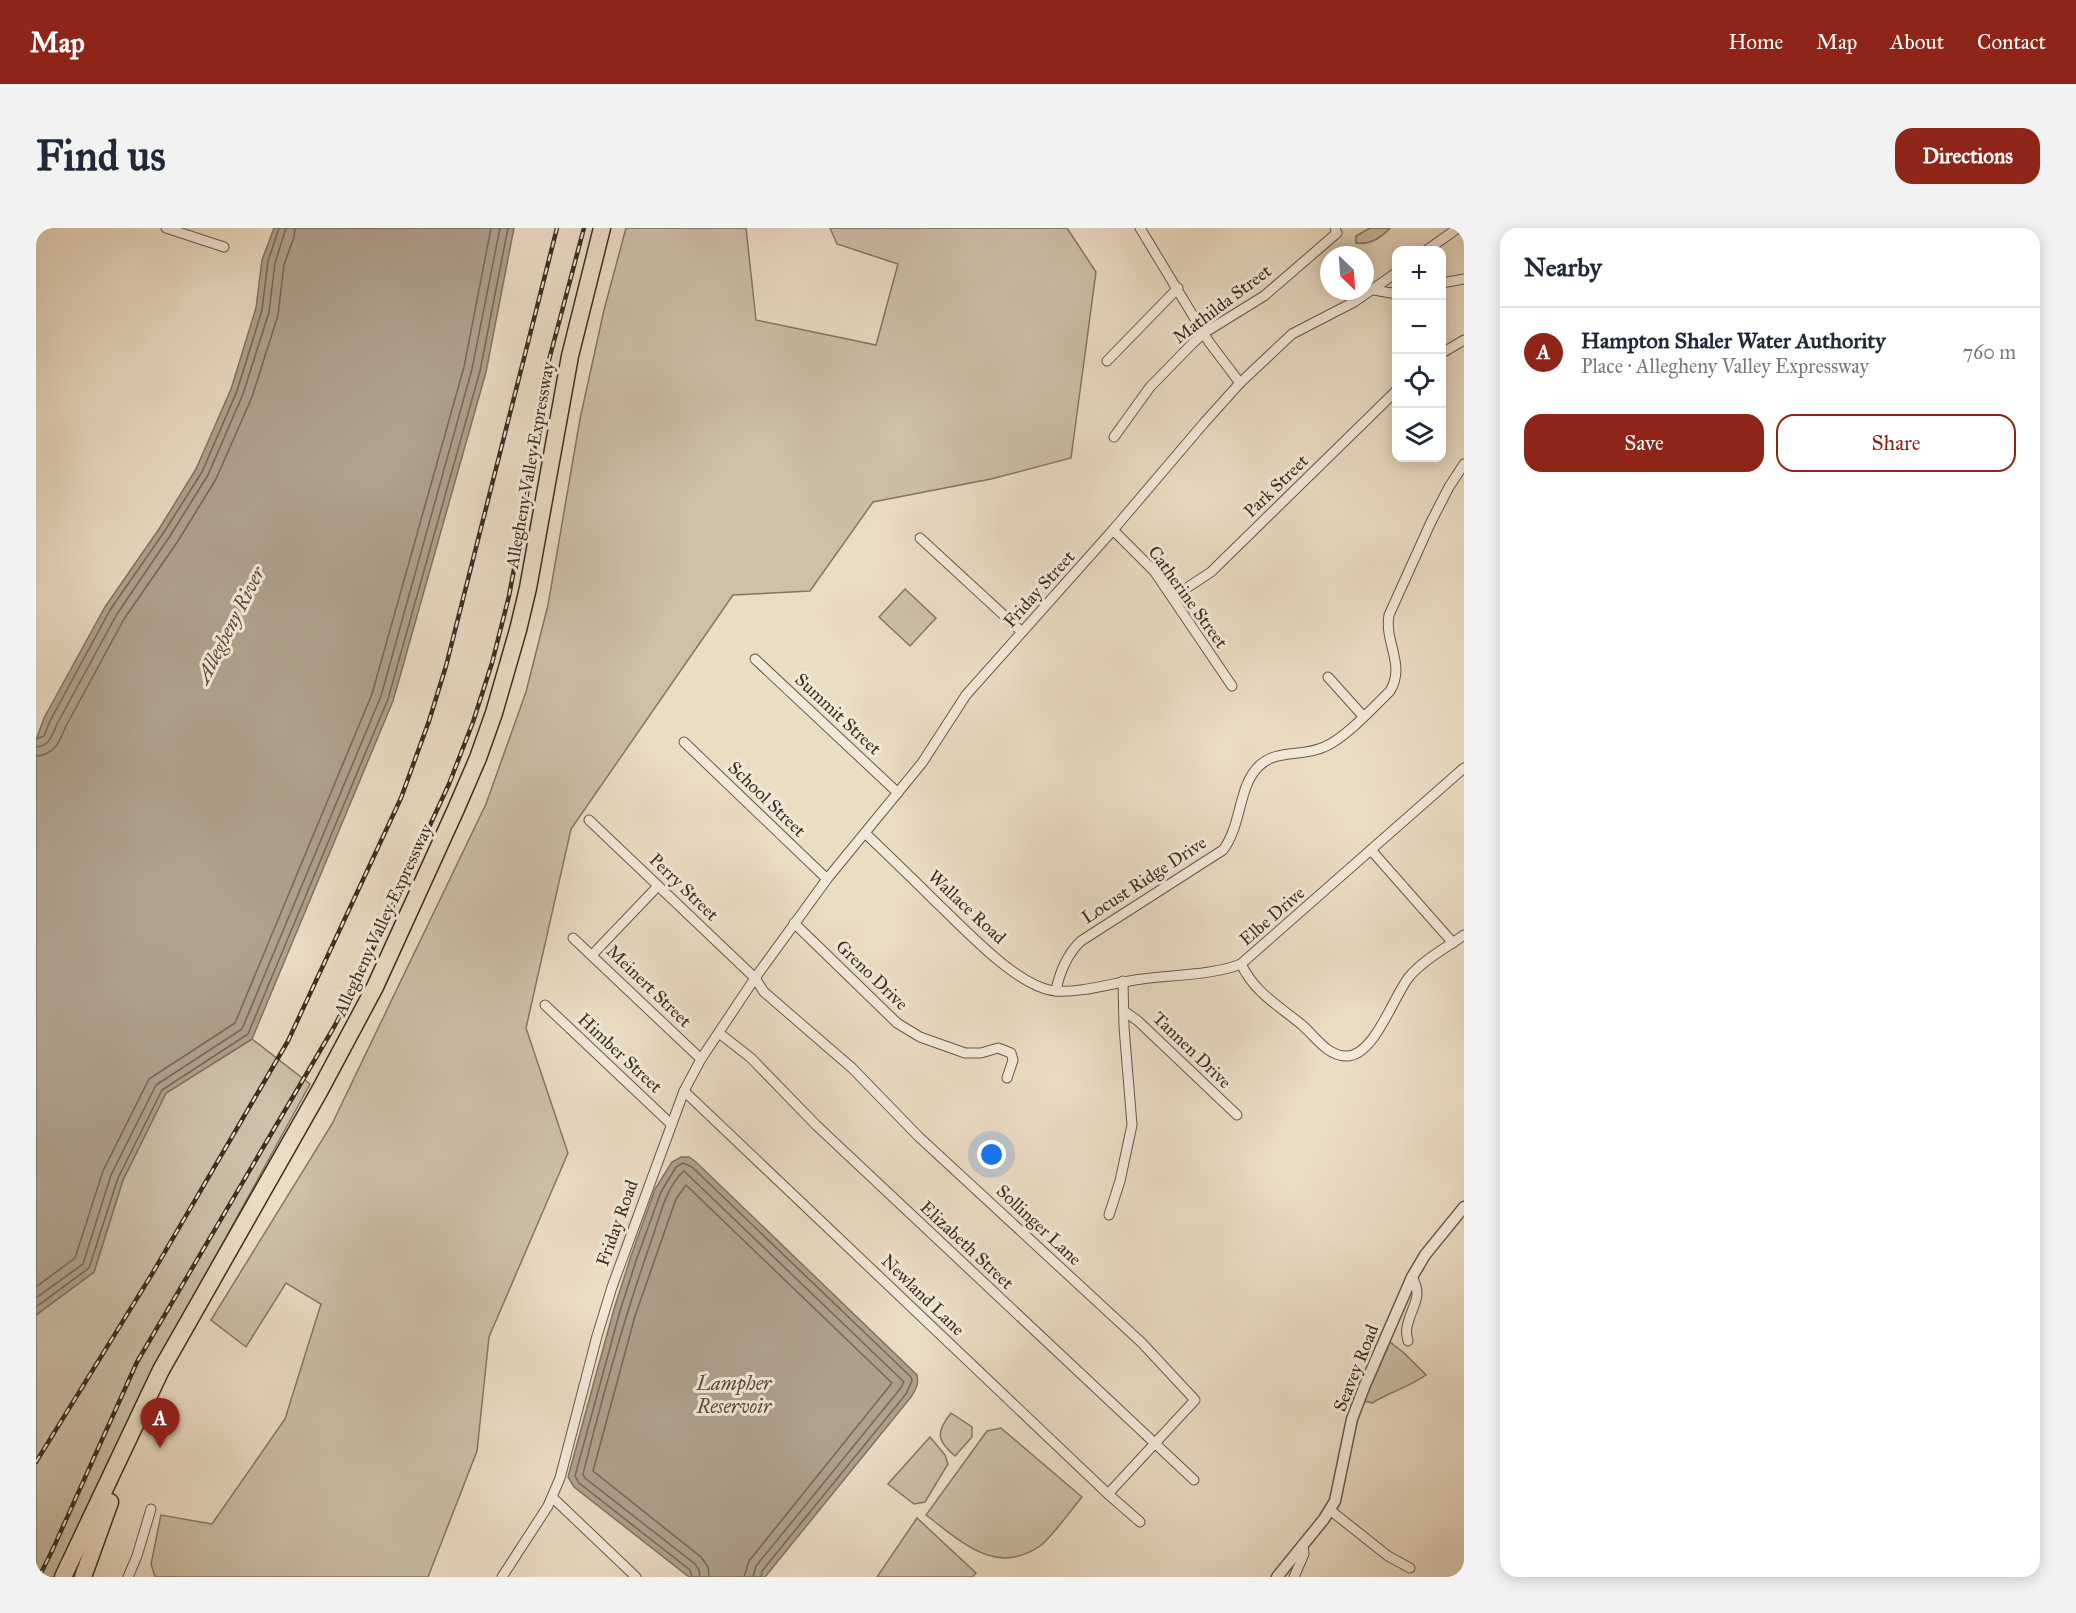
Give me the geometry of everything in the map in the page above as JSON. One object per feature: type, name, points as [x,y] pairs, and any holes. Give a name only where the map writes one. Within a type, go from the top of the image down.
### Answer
[{"type":"highway","name":"Allegheny Valley Expressway","points":[[65,1577],[161,1370],[320,1090],[365,1006],[420,889],[477,758],[494,713],[528,588],[570,356],[602,228]]},
{"type":"highway","name":"Allegheny Valley Expressway","points":[[83,1577],[121,1476],[166,1382],[382,994],[479,783],[512,688],[534,610],[575,382],[612,228]]},
{"type":"street","points":[[166,228],[224,247]]},
{"type":"street","points":[[1140,228],[1204,333],[1240,382]]},
{"type":"street","points":[[1441,228],[1445,237]]},
{"type":"street","points":[[1433,246],[1458,228]]},
{"type":"street","name":"Mathilda Street","points":[[1114,437],[1150,387],[1204,333],[1264,296],[1336,231]]},
{"type":"street","name":"Friday Street","points":[[1374,288],[1392,276]]},
{"type":"street","points":[[1446,282],[1464,279]]},
{"type":"street","points":[[1107,361],[1178,288]]},
{"type":"street","points":[[1374,292],[1392,293]]},
{"type":"street","name":"Friday Street","points":[[755,978],[827,879],[935,745],[966,695],[1113,531],[1240,382],[1292,334],[1354,300]]},
{"type":"street","points":[[1446,351],[1464,340]]},
{"type":"street","name":"Park Street","points":[[1173,597],[1211,572],[1392,395]]},
{"type":"street","name":"Locust Ridge Drive","points":[[1056,991],[1070,954],[1081,941],[1222,849],[1232,836],[1247,785],[1262,763],[1278,756],[1317,750],[1327,746],[1390,691],[1395,683],[1397,669],[1388,634],[1389,615],[1431,522],[1463,465]]},
{"type":"street","name":"Catherine Street","points":[[1113,531],[1150,566],[1232,686]]},
{"type":"street","points":[[920,538],[1022,632]]},
{"type":"street","name":"Summit Street","points":[[755,659],[898,793]]},
{"type":"street","points":[[1328,677],[1363,716]]},
{"type":"street","name":"School Street","points":[[684,742],[827,879]]},
{"type":"street","name":"Elbe Drive","points":[[1056,991],[1222,969],[1241,964],[1464,768]]},
{"type":"street","name":"Perry Street","points":[[589,820],[755,978]]},
{"type":"street","name":"Wallace Road","points":[[865,833],[985,948],[1021,977],[1036,986],[1056,991]]},
{"type":"street","points":[[1371,850],[1453,943]]},
{"type":"street","points":[[592,955],[658,886]]},
{"type":"street","name":"Greno Drive","points":[[794,923],[897,1023],[920,1036],[965,1053],[981,1053],[998,1048],[1011,1053],[1013,1060],[1006,1078]]},
{"type":"street","points":[[1241,964],[1251,983],[1259,992],[1304,1026],[1327,1049],[1339,1056],[1354,1056],[1362,1052],[1369,1044],[1410,976],[1464,935]]},
{"type":"street","name":"Meinert Street","points":[[573,938],[701,1059]]},
{"type":"street","name":"Friday Road","points":[[502,1577],[552,1497],[560,1478],[612,1287],[684,1091],[701,1059],[755,978]]},
{"type":"street","name":"Sollinger Lane","points":[[755,978],[764,992],[852,1068],[919,1137],[1142,1342],[1195,1400],[1154,1444]]},
{"type":"street","points":[[1109,1215],[1120,1181],[1132,1125],[1124,1027],[1123,981]]},
{"type":"street","name":"Himber Street","points":[[545,1005],[671,1124]]},
{"type":"street","name":"Tannen Drive","points":[[1124,1011],[1138,1021],[1237,1115]]},
{"type":"street","name":"Elizabeth Street","points":[[719,1033],[751,1058],[816,1125],[1194,1480]]},
{"type":"street","name":"Newland Lane","points":[[684,1091],[1140,1522]]},
{"type":"street","name":"Seavey Road","points":[[1277,1577],[1330,1510],[1339,1487],[1356,1407],[1412,1276],[1425,1254],[1464,1207]]},
{"type":"street","points":[[1408,1341],[1407,1328],[1418,1295],[1417,1285],[1412,1276]]},
{"type":"street","points":[[1108,1494],[1154,1444]]},
{"type":"street","points":[[552,1497],[636,1577]]},
{"type":"street","points":[[128,1577],[151,1509]]},
{"type":"street","points":[[1330,1510],[1388,1556],[1410,1568]]},
{"type":"street","points":[[1294,1577],[1304,1554],[1303,1544]]},
{"type":"shaded area","points":[[626,228],[746,228],[756,320],[876,345],[898,264],[837,244],[830,228],[1067,228],[1096,272],[1071,458],[991,479],[873,502],[810,591],[733,595],[571,829],[526,1028],[568,1153],[489,1337],[477,1451],[428,1577],[155,1577],[151,1564],[161,1515],[212,1524],[285,1419],[321,1304],[286,1283],[246,1347],[211,1320],[332,1124],[486,804],[526,692],[548,605],[580,419],[604,310]]},
{"type":"shaded area","points":[[1370,228],[1390,228],[1374,240],[1356,243],[1356,236]]},
{"type":"shaded area","points":[[905,589],[936,618],[910,646],[879,617]]},
{"type":"shaded area","points":[[252,1039],[310,1084],[173,1334],[56,1577],[36,1577],[36,1315],[94,1272],[123,1180],[166,1093]]},
{"type":"shaded area","points":[[1390,1342],[1426,1375],[1372,1403],[1364,1401]]},
{"type":"shaded area","points":[[951,1413],[972,1427],[972,1437],[955,1456],[944,1445],[940,1436],[943,1425]]},
{"type":"shaded area","points":[[1001,1428],[1082,1497],[1045,1542],[1024,1555],[1008,1558],[993,1557],[979,1552],[926,1515],[987,1431]]},
{"type":"shaded area","points":[[930,1437],[945,1455],[948,1464],[925,1502],[914,1504],[888,1484]]},
{"type":"shaded area","points":[[917,1518],[976,1573],[972,1577],[877,1577]]},
{"type":"water","name":"Allegheny River","points":[[274,228],[514,228],[486,372],[393,701],[252,1039],[166,1093],[123,1180],[94,1272],[36,1315],[36,740],[44,718],[105,607],[159,529],[196,469],[231,389],[256,308],[262,260]]},
{"type":"water","name":"Lampher Reservoir","points":[[681,1157],[689,1157],[696,1162],[917,1375],[917,1386],[911,1397],[765,1577],[689,1577],[574,1487],[568,1477],[614,1309],[631,1256],[655,1189],[672,1162]]},
{"type":"railway","points":[[36,1462],[152,1274],[288,1041],[401,798],[446,666],[557,228]]},
{"type":"railway","points":[[39,1577],[137,1362],[334,1027],[358,981],[449,784],[473,722],[492,663],[509,596],[549,360],[584,228]]},
{"type":"place","name":"Hampton Shaler Water Authority","points":[[160,1448]]}]
